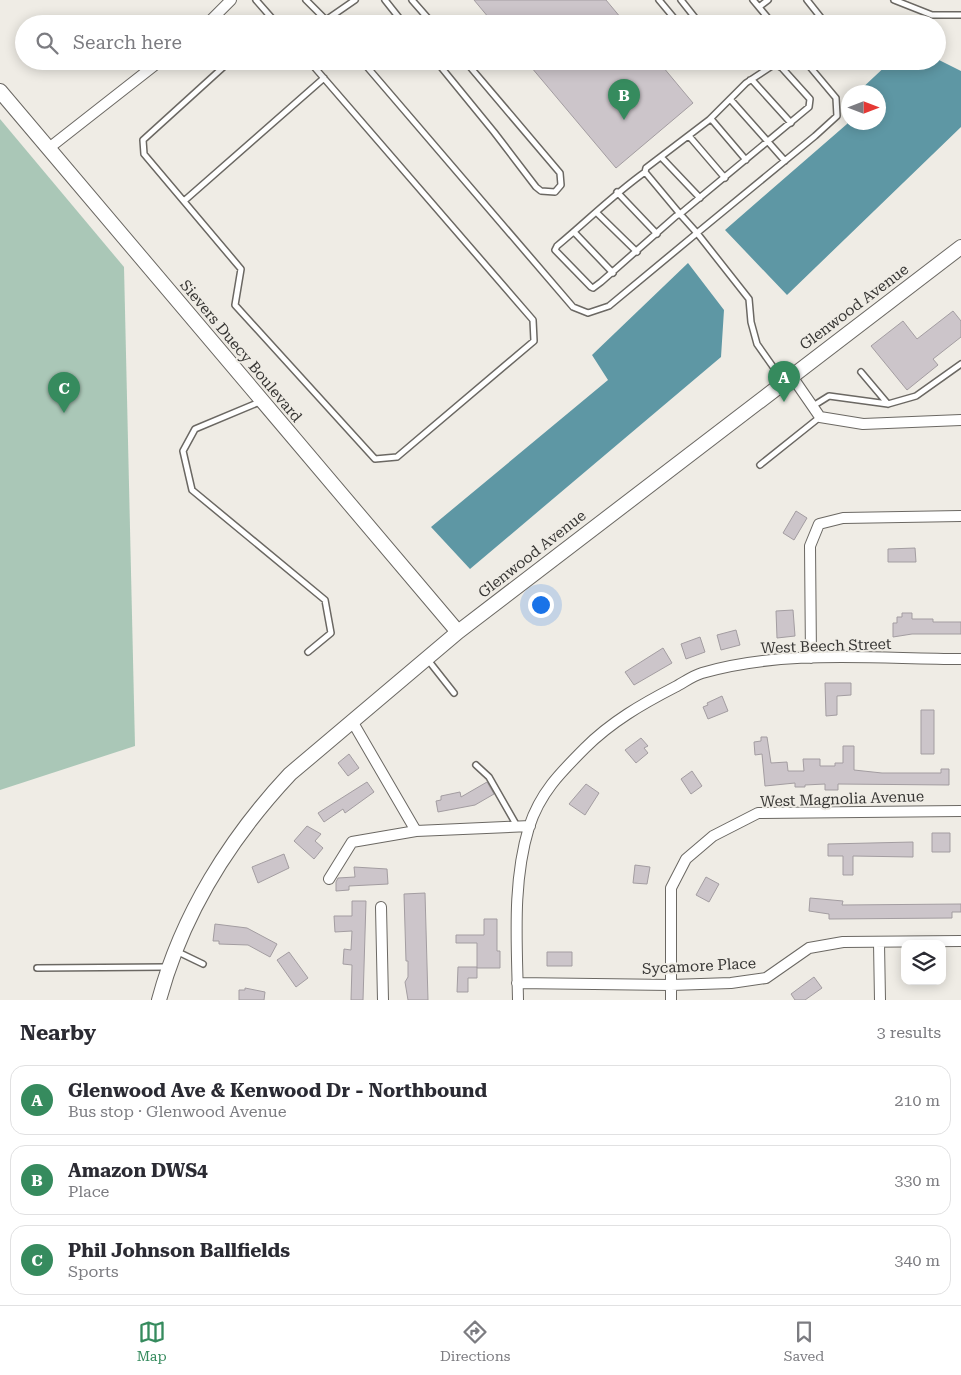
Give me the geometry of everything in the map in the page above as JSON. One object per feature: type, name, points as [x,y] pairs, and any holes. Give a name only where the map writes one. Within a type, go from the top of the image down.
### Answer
[{"type":"street","points":[[216,15],[231,0]]},
{"type":"street","points":[[49,148],[149,70]]},
{"type":"street","name":"Sievers Duecy Boulevard","points":[[0,91],[458,632]]},
{"type":"street","name":"Glenwood Avenue","points":[[159,1000],[177,946],[201,894],[236,839],[266,799],[290,774],[458,632],[787,378],[961,247]]},
{"type":"street","points":[[787,378],[813,406],[820,417],[863,424],[961,420]]},
{"type":"street","points":[[812,658],[810,546],[820,524],[843,518],[961,516]]},
{"type":"street","name":"West Beech Street","points":[[518,1000],[518,897],[520,867],[530,826],[551,782],[596,737],[639,706],[700,674],[757,662],[812,658],[961,659]]},
{"type":"street","points":[[352,721],[416,831]]},
{"type":"street","name":"West Magnolia Avenue","points":[[671,1000],[671,888],[686,860],[712,836],[758,814],[961,811]]},
{"type":"street","points":[[329,878],[352,842],[369,837],[416,831],[530,826]]},
{"type":"street","points":[[380,907],[382,1000]]},
{"type":"street","name":"Sycamore Place","points":[[518,983],[671,985],[731,983],[766,978],[809,948],[843,942],[961,941]]},
{"type":"street","points":[[879,943],[880,1000]]},
{"type":"lane","points":[[256,0],[268,15]]},
{"type":"lane","points":[[306,0],[321,15]]},
{"type":"lane","points":[[337,15],[355,0]]},
{"type":"lane","points":[[384,0],[396,15]]},
{"type":"lane","points":[[412,0],[425,15]]},
{"type":"lane","points":[[659,0],[672,15]]},
{"type":"lane","points":[[681,0],[693,15]]},
{"type":"lane","points":[[754,0],[766,15]]},
{"type":"lane","points":[[759,7],[768,0]]},
{"type":"lane","points":[[808,0],[819,15]]},
{"type":"lane","points":[[894,0],[932,15],[961,15]]},
{"type":"lane","points":[[220,70],[143,140],[144,154],[241,268],[235,305],[375,459],[397,457],[534,341],[533,320],[317,70]]},
{"type":"lane","points":[[370,70],[573,307],[588,312],[609,306],[837,116],[836,98],[813,70]]},
{"type":"lane","points":[[443,70],[536,187],[541,191],[555,192],[561,186],[560,173],[473,70]]},
{"type":"lane","points":[[766,70],[750,80],[709,120],[662,158],[646,168],[645,172],[617,192],[597,213],[557,246],[556,253],[593,288],[613,273],[680,214],[810,108],[811,102],[784,70]]},
{"type":"lane","points":[[184,201],[324,78]]},
{"type":"lane","points":[[750,80],[791,123]]},
{"type":"lane","points":[[730,99],[785,161]]},
{"type":"lane","points":[[709,120],[712,120],[746,160]]},
{"type":"lane","points":[[688,136],[725,178]]},
{"type":"lane","points":[[662,158],[700,198]]},
{"type":"lane","points":[[645,172],[697,233],[749,299],[751,322],[758,344],[787,378]]},
{"type":"lane","points":[[617,192],[657,234]]},
{"type":"lane","points":[[597,213],[637,252]]},
{"type":"lane","points":[[574,232],[613,273]]},
{"type":"lane","points":[[813,406],[829,396],[888,404],[916,396],[961,364]]},
{"type":"lane","points":[[861,372],[888,404]]},
{"type":"lane","points":[[262,401],[195,429],[183,451],[192,490],[325,600],[331,633],[308,652]]},
{"type":"lane","points":[[760,465],[820,417]]},
{"type":"lane","points":[[426,659],[454,693]]},
{"type":"lane","points":[[476,766],[489,777],[517,826]]},
{"type":"lane","points":[[177,946],[203,964]]},
{"type":"lane","points":[[37,968],[170,967]]},
{"type":"green space","points":[[0,119],[124,267],[135,746],[0,790]]},
{"type":"water","points":[[946,64],[961,71],[961,127],[787,295],[725,230],[841,129],[886,130],[886,85],[865,85],[881,70],[946,70]]},
{"type":"water","points":[[688,263],[724,310],[721,357],[470,569],[431,527],[608,380],[592,355]]},
{"type":"building","points":[[474,0],[606,0],[618,15],[486,15]]},
{"type":"building","points":[[534,70],[666,70],[693,103],[616,168]]},
{"type":"building","points":[[953,311],[961,321],[961,337],[933,359],[938,365],[907,390],[871,346],[903,321],[917,339]]},
{"type":"building","points":[[796,511],[807,518],[794,540],[783,533]]},
{"type":"building","points":[[915,548],[916,562],[888,562],[888,549]]},
{"type":"building","points":[[793,610],[795,636],[777,638],[776,611]]},
{"type":"building","points":[[902,613],[912,613],[912,619],[933,619],[933,622],[961,622],[961,634],[912,634],[893,637],[893,623],[897,623],[897,617],[902,617]]},
{"type":"building","points":[[736,630],[740,645],[721,650],[717,635]]},
{"type":"building","points":[[700,637],[705,652],[686,659],[681,644]]},
{"type":"building","points":[[663,648],[672,663],[634,685],[625,672]]},
{"type":"building","points":[[825,683],[851,683],[851,695],[837,696],[837,715],[826,716]]},
{"type":"building","points":[[722,696],[728,711],[708,719],[703,707]]},
{"type":"building","points":[[921,710],[934,710],[934,754],[921,754]]},
{"type":"building","points":[[761,737],[767,737],[771,763],[787,762],[788,771],[804,771],[803,759],[820,759],[820,766],[835,766],[835,763],[843,763],[843,746],[854,746],[854,770],[882,773],[941,773],[941,769],[949,769],[949,785],[838,784],[838,790],[825,790],[825,784],[805,785],[805,787],[795,787],[795,783],[765,786],[762,754],[755,755],[754,742],[761,741]]},
{"type":"building","points":[[641,738],[648,746],[644,748],[648,753],[636,763],[625,750]]},
{"type":"building","points":[[349,754],[359,768],[348,776],[338,763]]},
{"type":"building","points":[[692,771],[702,786],[691,794],[681,779]]},
{"type":"building","points":[[367,782],[374,792],[345,813],[343,809],[324,822],[318,813]]},
{"type":"building","points":[[487,782],[494,794],[475,805],[438,812],[436,801],[441,800],[441,796],[460,792],[461,797]]},
{"type":"building","points":[[586,784],[599,793],[585,815],[569,804]]},
{"type":"building","points":[[307,826],[321,834],[315,841],[323,848],[314,859],[294,841]]},
{"type":"building","points":[[932,833],[950,833],[950,852],[932,852]]},
{"type":"building","points":[[913,842],[913,857],[853,856],[853,875],[843,875],[843,856],[828,856],[828,844]]},
{"type":"building","points":[[284,854],[289,868],[258,883],[252,867]]},
{"type":"building","points":[[635,865],[650,867],[647,884],[633,883]]},
{"type":"building","points":[[354,867],[387,869],[388,884],[349,886],[349,890],[336,891],[338,878],[355,877]]},
{"type":"building","points":[[706,877],[719,884],[709,902],[696,895]]},
{"type":"building","points":[[425,893],[428,1000],[408,1000],[405,982],[408,977],[408,961],[406,961],[404,894]]},
{"type":"building","points":[[810,898],[843,901],[842,905],[961,904],[961,912],[952,912],[952,918],[829,919],[829,914],[809,911]]},
{"type":"building","points":[[352,901],[366,901],[363,1000],[351,1000],[352,965],[343,964],[344,949],[351,950],[352,931],[335,932],[334,916],[352,916]]},
{"type":"building","points":[[484,919],[497,919],[497,951],[500,951],[500,968],[477,968],[477,943],[456,943],[456,935],[484,935]]},
{"type":"building","points":[[215,924],[247,928],[277,944],[270,957],[248,945],[219,944],[219,941],[213,941]]},
{"type":"building","points":[[289,952],[308,978],[296,987],[277,960]]},
{"type":"building","points":[[547,952],[572,952],[572,966],[547,966]]},
{"type":"building","points":[[458,967],[477,967],[477,978],[468,978],[468,992],[457,992]]},
{"type":"building","points":[[814,977],[822,988],[805,1000],[795,1000],[791,994]]},
{"type":"building","points":[[245,988],[265,992],[264,1000],[239,1000],[239,990],[245,990]]},
{"type":"place","name":"Amazon DWS4","points":[[624,120]]},
{"type":"place","name":"Glenwood Ave & Kenwood Dr - Northbound","points":[[784,402]]},
{"type":"place","name":"Phil Johnson Ballfields","points":[[64,413]]}]
